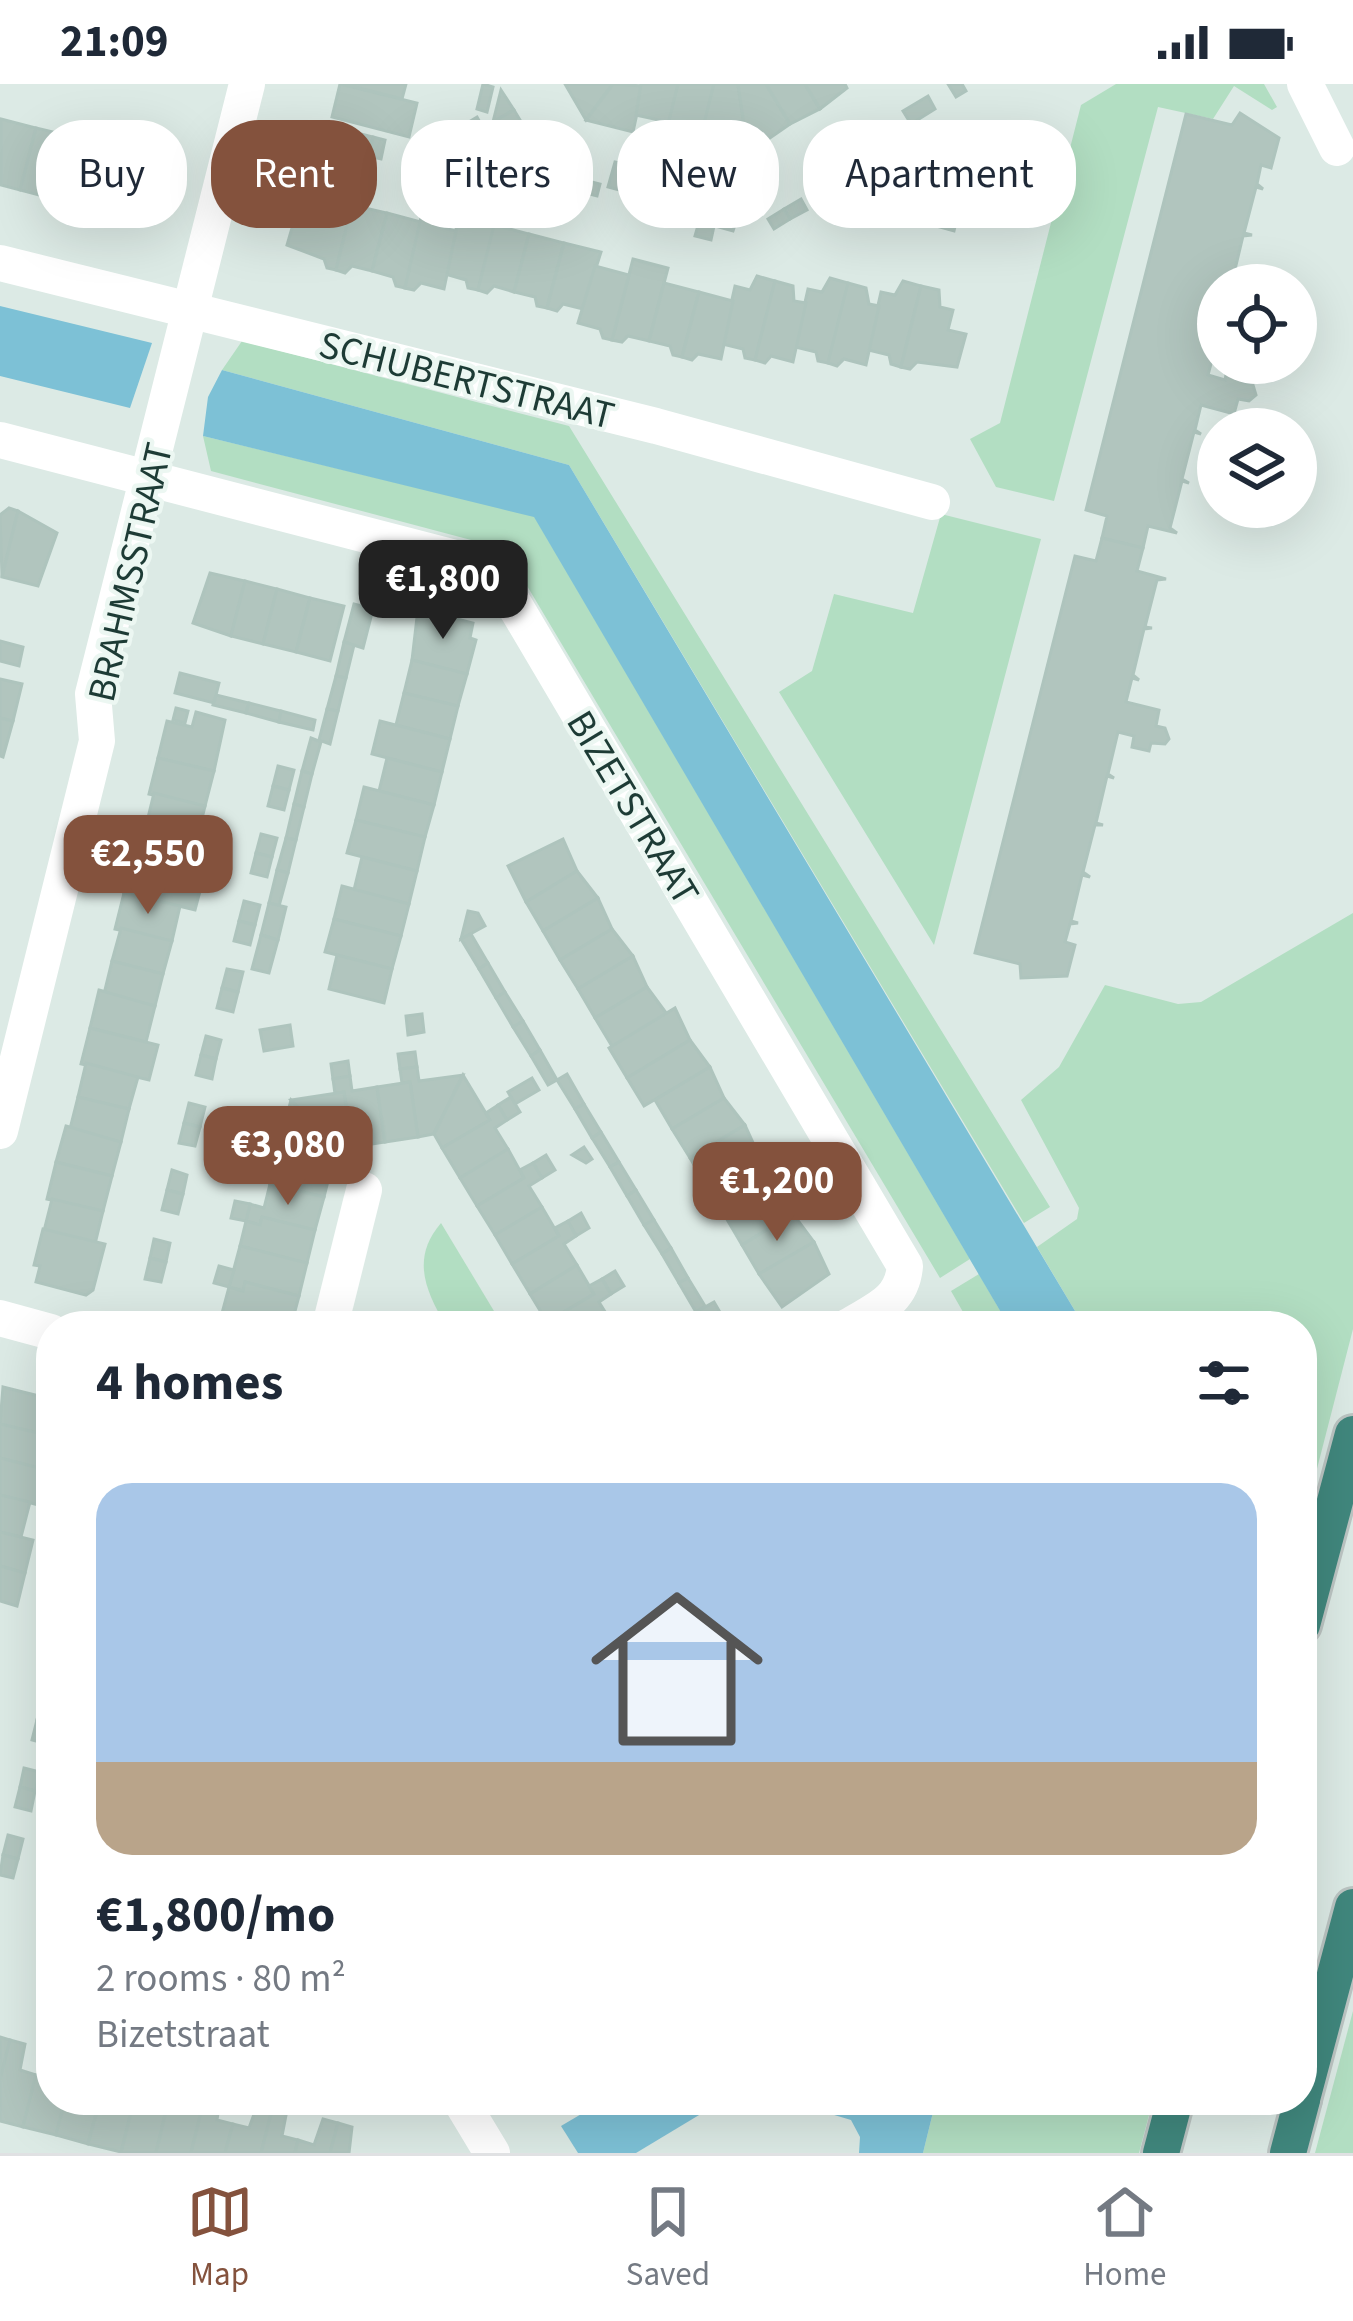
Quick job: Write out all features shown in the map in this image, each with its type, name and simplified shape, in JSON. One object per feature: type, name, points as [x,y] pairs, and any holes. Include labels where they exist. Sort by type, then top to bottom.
[{"type":"highway","points":[[1317,1569],[1353,1434]]},
{"type":"highway","points":[[1317,2043],[1353,1907]]},
{"type":"highway","points":[[1161,2153],[1171,2115]]},
{"type":"highway","points":[[1288,2153],[1298,2115]]},
{"type":"street","name":"BRAHMSSTRAAT","points":[[0,1131],[97,741],[93,694],[247,84]]},
{"type":"street","points":[[1305,84],[1337,148]]},
{"type":"street","name":"SCHUBERTSTRAAT","points":[[0,263],[656,426],[932,502]]},
{"type":"street","name":"BIZETSTRAAT","points":[[0,440],[486,566],[498,577],[905,1266],[902,1311]]},
{"type":"street","points":[[334,1311],[364,1190]]},
{"type":"street","points":[[0,1318],[36,1328]]},
{"type":"street","points":[[469,2115],[492,2153]]},
{"type":"green space","points":[[1116,84],[1264,84],[1277,107],[1272,110],[1234,86],[1213,119],[1158,107],[1054,501],[996,487],[970,439],[1000,423],[1050,228],[1076,228],[1076,125],[1081,105]]},
{"type":"green space","points":[[242,341],[569,426],[1050,1207],[1024,1223],[569,465],[222,370]]},
{"type":"green space","points":[[203,436],[534,516],[970,1259],[940,1278],[505,549],[211,471]]},
{"type":"green space","points":[[941,514],[1041,539],[934,945],[779,692],[812,671],[834,594],[913,613]]},
{"type":"green space","points":[[1353,913],[1353,1329],[1317,1469],[1317,1311],[1075,1311],[1037,1247],[1077,1219],[1079,1208],[1021,1100],[1059,1067],[1105,985],[1178,1004],[1201,1002]]},
{"type":"green space","points":[[441,1223],[494,1311],[438,1311],[424,1274],[432,1236]]},
{"type":"green space","points":[[979,1274],[1000,1311],[962,1311],[951,1291]]},
{"type":"green space","points":[[1353,2011],[1353,2153],[1315,2153]]},
{"type":"green space","points":[[932,2115],[1149,2115],[1139,2153],[923,2153]]},
{"type":"water","points":[[0,306],[152,343],[130,408],[0,376]]},
{"type":"water","points":[[222,370],[569,465],[1075,1311],[1000,1311],[534,517],[203,436],[208,397]]},
{"type":"water","points":[[580,2115],[699,2115],[636,2153],[578,2153],[561,2126]]},
{"type":"water","points":[[834,2115],[932,2115],[923,2153],[859,2153],[860,2137],[851,2120]]},
{"type":"building","points":[[340,84],[417,103],[413,120],[401,120],[401,135],[377,129],[377,120],[332,117]]},
{"type":"building","points":[[344,84],[406,84],[402,99]]},
{"type":"building","points":[[483,84],[493,87],[487,112],[477,109]]},
{"type":"building","points":[[565,84],[613,84],[586,120]]},
{"type":"building","points":[[613,84],[643,86],[636,120],[617,120],[617,128],[586,120]]},
{"type":"building","points":[[641,84],[678,84],[669,120],[636,115]]},
{"type":"building","points":[[678,84],[714,84],[705,120],[669,120]]},
{"type":"building","points":[[714,84],[738,84],[743,120],[705,120]]},
{"type":"building","points":[[738,84],[766,84],[790,124],[779,132],[779,120],[743,120]]},
{"type":"building","points":[[766,84],[805,84],[820,109],[790,124]]},
{"type":"building","points":[[805,84],[845,84],[847,88],[820,109]]},
{"type":"building","points":[[948,84],[962,84],[966,91],[956,97]]},
{"type":"building","points":[[501,90],[514,110],[494,120]]},
{"type":"building","points":[[928,96],[935,109],[917,120],[909,120],[903,111]]},
{"type":"building","points":[[514,110],[520,120],[496,120]]},
{"type":"building","points":[[1240,113],[1279,138],[1271,168],[1261,165],[1257,184],[1263,189],[1256,187],[1244,233],[1252,235],[1243,236],[1236,264],[1197,264],[1197,384],[1249,384],[1256,395],[1249,401],[1238,399],[1236,408],[1197,408],[1197,433],[1182,479],[1189,483],[1182,481],[1170,528],[1177,533],[1148,526],[1143,548],[1102,538],[1107,516],[1086,510],[1186,114],[1232,125]]},
{"type":"building","points":[[1,119],[36,128],[20,190],[1,185]]},
{"type":"building","points":[[36,128],[36,194],[20,190]]},
{"type":"building","points":[[377,138],[385,140],[381,159],[377,158]]},
{"type":"building","points":[[615,162],[617,162],[617,189],[608,187]]},
{"type":"building","points":[[801,199],[803,203],[803,212],[790,219],[784,209]]},
{"type":"building","points":[[784,209],[790,219],[779,226],[779,212]]},
{"type":"building","points":[[377,211],[387,213],[372,271],[352,266],[345,273],[336,270],[346,228],[377,228]]},
{"type":"building","points":[[387,213],[401,217],[401,228],[420,228],[405,288],[396,286],[393,277],[372,271]]},
{"type":"building","points":[[292,228],[346,228],[336,270],[327,268],[324,259],[287,245]]},
{"type":"building","points":[[419,228],[456,231],[444,289],[421,283],[414,290],[405,288]]},
{"type":"building","points":[[456,228],[494,228],[478,290],[468,288],[466,280],[445,274]]},
{"type":"building","points":[[493,228],[529,234],[514,292],[494,286],[487,293],[478,290]]},
{"type":"building","points":[[697,228],[714,228],[711,240],[695,236]]},
{"type":"building","points":[[529,234],[564,243],[547,308],[537,306],[535,297],[514,292]]},
{"type":"building","points":[[564,243],[601,252],[583,309],[563,304],[557,311],[547,308]]},
{"type":"building","points":[[633,259],[668,268],[649,341],[628,336],[622,342],[612,340]]},
{"type":"building","points":[[595,266],[629,275],[612,340],[603,338],[600,329],[578,323]]},
{"type":"building","points":[[757,276],[775,281],[755,360],[745,358],[743,349],[722,344],[735,286],[750,290]]},
{"type":"building","points":[[830,278],[848,283],[828,363],[818,361],[816,352],[795,347],[808,289],[822,292]]},
{"type":"building","points":[[775,281],[793,286],[794,301],[806,303],[793,362],[771,356],[765,363],[755,360]]},
{"type":"building","points":[[903,281],[921,286],[901,367],[891,364],[889,355],[868,350],[881,292],[895,295]]},
{"type":"building","points":[[664,283],[699,292],[682,357],[673,355],[670,346],[649,341]]},
{"type":"building","points":[[848,283],[866,288],[869,304],[879,306],[866,365],[844,359],[837,366],[828,363]]},
{"type":"building","points":[[921,286],[939,290],[940,307],[953,310],[948,330],[966,334],[957,367],[917,362],[910,369],[901,367]]},
{"type":"building","points":[[699,292],[733,301],[721,359],[698,354],[692,360],[682,357]]},
{"type":"building","points":[[9,508],[18,511],[2,577],[0,515]]},
{"type":"building","points":[[18,511],[57,533],[38,586],[2,577]]},
{"type":"building","points":[[1102,538],[1143,548],[1137,571],[1166,579],[1157,580],[1145,627],[1152,628],[1144,629],[1133,675],[1139,680],[1132,678],[1126,702],[1159,710],[1156,726],[1165,728],[1169,739],[1165,744],[1151,743],[1149,751],[1132,747],[1134,736],[1118,732],[1108,774],[1114,778],[1107,776],[1096,823],[1103,825],[1095,825],[1083,872],[1090,877],[1082,875],[1071,921],[1078,923],[1070,924],[1065,942],[1075,945],[1067,976],[1021,978],[1020,964],[975,953],[1075,556],[1096,561]]},
{"type":"building","points":[[210,573],[245,581],[231,636],[193,623]]},
{"type":"building","points":[[245,581],[277,589],[263,644],[231,636]]},
{"type":"building","points":[[277,589],[310,598],[296,652],[263,644]]},
{"type":"building","points":[[310,598],[344,606],[330,661],[296,652]]},
{"type":"building","points":[[354,604],[373,609],[363,648],[344,642]]},
{"type":"building","points":[[418,609],[473,623],[470,638],[476,640],[467,674],[412,660]]},
{"type":"building","points":[[0,641],[23,647],[19,666],[0,661]]},
{"type":"building","points":[[344,642],[354,645],[346,678],[336,676]]},
{"type":"building","points":[[412,660],[467,674],[458,706],[404,693]]},
{"type":"building","points":[[180,673],[219,683],[214,703],[175,693]]},
{"type":"building","points":[[336,676],[346,678],[338,711],[327,709]]},
{"type":"building","points":[[0,679],[22,684],[13,721],[0,718]]},
{"type":"building","points":[[404,693],[458,706],[450,739],[396,725]]},
{"type":"building","points":[[216,695],[249,703],[246,713],[213,705]]},
{"type":"building","points":[[249,703],[281,711],[279,722],[246,713]]},
{"type":"building","points":[[176,708],[188,711],[185,723],[173,720]]},
{"type":"building","points":[[327,709],[338,711],[330,744],[319,740]]},
{"type":"building","points":[[281,711],[315,720],[313,730],[279,722]]},
{"type":"building","points":[[196,712],[225,720],[214,771],[158,758],[167,721],[192,727]]},
{"type":"building","points":[[0,718],[13,721],[3,757],[0,756]]},
{"type":"building","points":[[380,721],[450,739],[442,772],[372,754]]},
{"type":"building","points":[[311,738],[321,742],[312,774],[302,771]]},
{"type":"building","points":[[158,758],[214,771],[205,806],[149,794]]},
{"type":"building","points":[[387,758],[442,772],[434,805],[379,791]]},
{"type":"building","points":[[278,766],[294,770],[289,790],[273,786]]},
{"type":"building","points":[[302,771],[312,774],[304,807],[294,804]]},
{"type":"building","points":[[273,786],[289,790],[284,810],[268,806]]},
{"type":"building","points":[[364,787],[434,805],[425,837],[356,820]]},
{"type":"building","points":[[154,793],[205,806],[197,839],[146,826]]},
{"type":"building","points":[[294,804],[304,807],[296,840],[286,838]]},
{"type":"building","points":[[356,820],[425,837],[417,871],[347,853]]},
{"type":"building","points":[[146,826],[197,839],[189,871],[138,859]]},
{"type":"building","points":[[261,834],[277,838],[272,857],[256,853]]},
{"type":"building","points":[[286,838],[296,840],[288,873],[277,870]]},
{"type":"building","points":[[563,839],[577,871],[526,902],[508,866]]},
{"type":"building","points":[[256,853],[272,857],[267,877],[251,873]]},
{"type":"building","points":[[133,856],[204,876],[195,910],[124,893]]},
{"type":"building","points":[[362,857],[417,871],[409,904],[354,890]]},
{"type":"building","points":[[277,870],[288,873],[279,906],[269,903]]},
{"type":"building","points":[[577,871],[598,898],[543,931],[526,902]]},
{"type":"building","points":[[342,886],[409,904],[401,936],[334,919]]},
{"type":"building","points":[[124,893],[180,906],[172,941],[115,929]]},
{"type":"building","points":[[598,898],[612,929],[560,960],[543,931]]},
{"type":"building","points":[[244,901],[260,905],[255,925],[239,921]]},
{"type":"building","points":[[269,903],[286,907],[278,940],[261,935]]},
{"type":"building","points":[[468,911],[478,913],[485,926],[461,939]]},
{"type":"building","points":[[334,919],[401,936],[392,969],[325,952]]},
{"type":"building","points":[[239,921],[255,925],[250,945],[234,941]]},
{"type":"building","points":[[121,928],[172,941],[163,974],[112,961]]},
{"type":"building","points":[[612,929],[633,956],[578,989],[560,960]]},
{"type":"building","points":[[471,934],[488,963],[479,969],[461,939]]},
{"type":"building","points":[[261,935],[278,940],[269,973],[252,969]]},
{"type":"building","points":[[337,955],[392,969],[384,1003],[329,989]]},
{"type":"building","points":[[633,956],[647,987],[595,1018],[578,989]]},
{"type":"building","points":[[112,961],[163,974],[155,1006],[104,994]]},
{"type":"building","points":[[488,963],[505,992],[496,998],[479,969]]},
{"type":"building","points":[[227,969],[243,972],[238,992],[222,988]]},
{"type":"building","points":[[647,987],[667,1014],[613,1048],[595,1018]]},
{"type":"building","points":[[222,988],[238,992],[233,1012],[217,1008]]},
{"type":"building","points":[[99,990],[155,1006],[146,1042],[90,1028]]},
{"type":"building","points":[[505,992],[523,1021],[513,1027],[496,998]]},
{"type":"building","points":[[675,1008],[690,1040],[627,1078],[609,1048]]},
{"type":"building","points":[[422,1014],[424,1032],[408,1035],[406,1016]]},
{"type":"building","points":[[523,1021],[540,1050],[531,1056],[513,1027]]},
{"type":"building","points":[[290,1025],[293,1046],[264,1051],[260,1030]]},
{"type":"building","points":[[90,1028],[158,1045],[149,1080],[81,1064]]},
{"type":"building","points":[[206,1036],[221,1040],[216,1059],[201,1055]]},
{"type":"building","points":[[690,1040],[710,1067],[644,1106],[627,1078]]},
{"type":"building","points":[[540,1050],[557,1080],[548,1085],[531,1056]]},
{"type":"building","points":[[415,1052],[417,1067],[400,1069],[398,1054]]},
{"type":"building","points":[[201,1055],[216,1059],[212,1079],[196,1075]]},
{"type":"building","points":[[348,1061],[350,1076],[333,1079],[331,1064]]},
{"type":"building","points":[[86,1063],[138,1077],[129,1109],[78,1097]]},
{"type":"building","points":[[417,1067],[419,1081],[463,1075],[434,1134],[418,1137],[410,1082],[402,1083],[400,1069]]},
{"type":"building","points":[[710,1067],[724,1098],[672,1129],[655,1100]]},
{"type":"building","points":[[567,1074],[584,1104],[575,1109],[557,1080]]},
{"type":"building","points":[[463,1075],[490,1120],[442,1148],[434,1134]]},
{"type":"building","points":[[350,1076],[352,1091],[377,1087],[385,1142],[352,1147],[344,1092],[335,1094],[333,1079]]},
{"type":"building","points":[[532,1078],[539,1090],[515,1104],[508,1092]]},
{"type":"building","points":[[410,1082],[418,1137],[385,1142],[377,1087]]},
{"type":"building","points":[[344,1092],[352,1147],[336,1149],[291,1100]]},
{"type":"building","points":[[78,1097],[129,1109],[121,1142],[70,1129]]},
{"type":"building","points":[[511,1097],[520,1112],[507,1120],[498,1105]]},
{"type":"building","points":[[724,1098],[745,1125],[690,1158],[672,1129]]},
{"type":"building","points":[[291,1100],[336,1149],[332,1165],[278,1151],[276,1159],[262,1156],[266,1139],[280,1142]]},
{"type":"building","points":[[189,1103],[205,1107],[200,1127],[184,1123]]},
{"type":"building","points":[[584,1104],[601,1132],[592,1138],[575,1109]]},
{"type":"building","points":[[498,1105],[507,1120],[495,1128],[508,1149],[460,1178],[442,1148],[490,1120],[486,1113]]},
{"type":"building","points":[[184,1123],[200,1127],[195,1146],[179,1143]]},
{"type":"building","points":[[745,1125],[759,1156],[707,1187],[690,1158]]},
{"type":"building","points":[[66,1126],[121,1142],[112,1176],[56,1162]]},
{"type":"building","points":[[601,1132],[619,1162],[610,1167],[592,1138]]},
{"type":"building","points":[[252,1135],[266,1139],[262,1156],[247,1152]]},
{"type":"building","points":[[584,1147],[592,1159],[586,1163],[572,1155]]},
{"type":"building","points":[[508,1149],[524,1178],[477,1206],[460,1178]]},
{"type":"building","points":[[278,1151],[332,1165],[324,1197],[270,1184]]},
{"type":"building","points":[[546,1155],[555,1170],[542,1178],[533,1163]]},
{"type":"building","points":[[759,1156],[779,1184],[725,1216],[707,1187]]},
{"type":"building","points":[[56,1162],[112,1176],[103,1211],[47,1199]]},
{"type":"building","points":[[619,1162],[636,1190],[627,1196],[610,1167]]},
{"type":"building","points":[[533,1163],[542,1178],[529,1186],[542,1207],[495,1235],[477,1206],[524,1178],[520,1170]]},
{"type":"building","points":[[172,1170],[187,1175],[183,1194],[167,1190]]},
{"type":"building","points":[[270,1184],[324,1197],[315,1230],[262,1217],[260,1225],[246,1221],[250,1204],[264,1208]]},
{"type":"building","points":[[779,1184],[793,1214],[742,1245],[725,1216]]},
{"type":"building","points":[[167,1190],[183,1194],[178,1214],[162,1210]]},
{"type":"building","points":[[636,1190],[654,1220],[644,1225],[627,1196]]},
{"type":"building","points":[[52,1199],[103,1211],[95,1244],[44,1231]]},
{"type":"building","points":[[235,1201],[250,1204],[246,1221],[231,1218]]},
{"type":"building","points":[[542,1207],[559,1236],[512,1264],[495,1235]]},
{"type":"building","points":[[581,1213],[589,1228],[576,1236],[568,1221]]},
{"type":"building","points":[[793,1214],[814,1242],[759,1274],[742,1245]]},
{"type":"building","points":[[262,1217],[315,1230],[307,1263],[240,1246],[246,1221],[260,1225]]},
{"type":"building","points":[[654,1220],[671,1248],[662,1254],[644,1225]]},
{"type":"building","points":[[568,1221],[576,1236],[564,1244],[577,1265],[530,1294],[512,1264],[559,1236],[555,1228]]},
{"type":"building","points":[[43,1229],[105,1244],[93,1290],[86,1295],[36,1282],[40,1266],[34,1265]]},
{"type":"building","points":[[154,1239],[170,1243],[166,1262],[150,1258]]},
{"type":"building","points":[[814,1242],[829,1274],[782,1307],[759,1274]]},
{"type":"building","points":[[240,1246],[307,1263],[299,1296],[245,1282],[243,1291],[229,1287]]},
{"type":"building","points":[[671,1248],[688,1278],[679,1283],[662,1254]]},
{"type":"building","points":[[150,1258],[166,1262],[161,1282],[145,1279]]},
{"type":"building","points":[[577,1265],[594,1294],[565,1311],[540,1311],[530,1294]]},
{"type":"building","points":[[219,1266],[234,1270],[229,1287],[214,1283]]},
{"type":"building","points":[[615,1271],[624,1286],[611,1294],[602,1279]]},
{"type":"building","points":[[688,1278],[705,1306],[695,1311],[679,1283]]},
{"type":"building","points":[[602,1279],[611,1294],[599,1302],[605,1311],[565,1311],[594,1294],[589,1286]]},
{"type":"building","points":[[245,1282],[299,1296],[295,1311],[223,1311],[229,1287],[243,1291]]},
{"type":"building","points":[[714,1302],[719,1311],[698,1311]]},
{"type":"building","points":[[3,1387],[36,1395],[36,1432],[0,1424]]},
{"type":"building","points":[[0,1424],[36,1432],[36,1467],[0,1458]]},
{"type":"building","points":[[0,1458],[36,1467],[36,1504],[0,1495]]},
{"type":"building","points":[[0,1495],[30,1502],[21,1537],[0,1532]]},
{"type":"building","points":[[0,1532],[33,1540],[25,1573],[0,1566]]},
{"type":"building","points":[[0,1566],[25,1573],[17,1606],[0,1601]]},
{"type":"building","points":[[24,1768],[36,1771],[35,1791],[20,1787]]},
{"type":"building","points":[[20,1787],[35,1791],[31,1811],[15,1807]]},
{"type":"building","points":[[8,1835],[23,1839],[18,1859],[3,1855]]},
{"type":"building","points":[[3,1855],[18,1859],[13,1878],[0,1875]]},
{"type":"building","points":[[0,2037],[10,2040],[0,2080]]},
{"type":"building","points":[[10,2040],[25,2044],[20,2070],[36,2075],[23,2127],[0,2121],[0,2080]]},
{"type":"building","points":[[36,2075],[36,2115],[61,2115],[56,2135],[23,2127]]},
{"type":"building","points":[[61,2115],[96,2115],[88,2144],[56,2135]]},
{"type":"building","points":[[96,2115],[130,2115],[121,2152],[88,2144]]},
{"type":"building","points":[[130,2115],[165,2115],[156,2153],[121,2153]]},
{"type":"building","points":[[165,2115],[200,2115],[191,2153],[156,2153]]},
{"type":"building","points":[[200,2115],[218,2115],[217,2120],[233,2124],[225,2153],[191,2153]]},
{"type":"building","points":[[254,2115],[271,2115],[261,2153],[225,2153],[233,2124],[249,2128]]},
{"type":"building","points":[[271,2115],[286,2115],[282,2136],[298,2140],[295,2153],[261,2153]]},
{"type":"building","points":[[323,2119],[338,2123],[330,2153],[295,2153],[298,2140],[314,2145]]},
{"type":"building","points":[[338,2123],[352,2127],[349,2153],[330,2153]]}]
